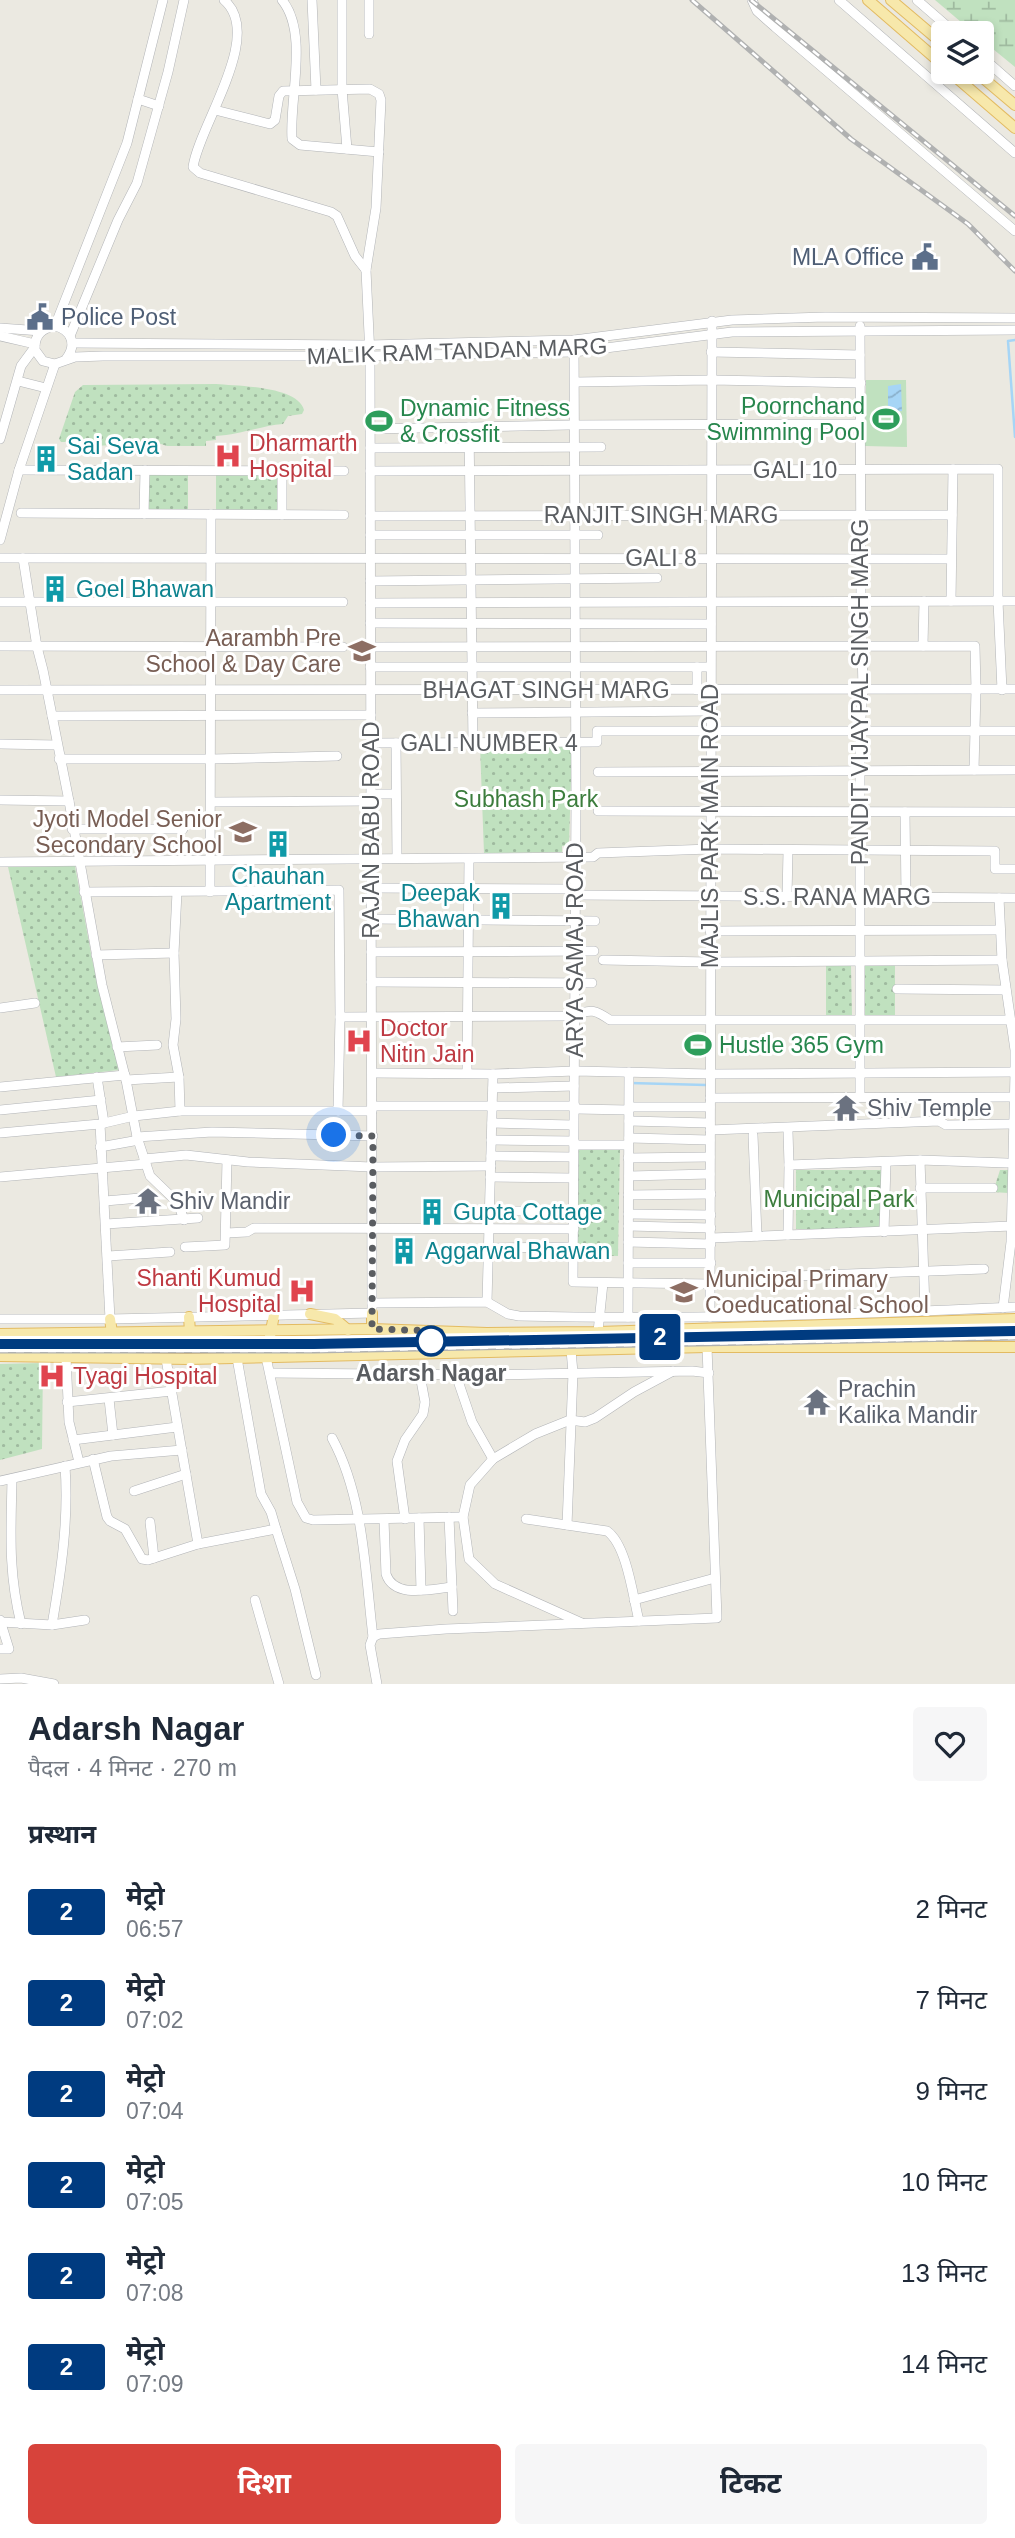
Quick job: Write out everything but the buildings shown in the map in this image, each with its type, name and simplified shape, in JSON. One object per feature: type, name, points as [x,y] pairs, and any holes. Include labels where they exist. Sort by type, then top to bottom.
[{"type":"main road","points":[[868,0],[931,55]]},
{"type":"main road","points":[[891,0],[931,34]]},
{"type":"main road","points":[[964,84],[1015,128]]},
{"type":"main road","points":[[990,84],[1015,105]]},
{"type":"main road","points":[[372,1308],[372,1329]]},
{"type":"main road","points":[[925,1310],[926,1324]]},
{"type":"main road","points":[[310,1314],[335,1319],[348,1330]]},
{"type":"main road","points":[[266,1357],[274,1315]]},
{"type":"main road","points":[[189,1317],[190,1332]]},
{"type":"main road","points":[[110,1319],[112,1333]]},
{"type":"main road","points":[[0,1334],[372,1329],[487,1333],[598,1332],[926,1324],[1015,1319]]},
{"type":"main road","points":[[70,1357],[74,1334]]},
{"type":"main road","points":[[0,1356],[166,1359],[707,1347],[1015,1347]]},
{"type":"street","points":[[55,326],[127,143],[163,0]]},
{"type":"street","points":[[0,336],[35,345],[43,361],[55,364],[70,354],[71,339],[118,220],[137,183],[159,106],[184,0]]},
{"type":"street","points":[[224,0],[236,13],[238,26],[229,73],[193,163],[195,170],[331,212],[337,216],[355,256],[366,270]]},
{"type":"street","points":[[282,0],[289,9],[293,25],[295,51],[292,135],[295,143],[379,152]]},
{"type":"street","points":[[312,0],[316,90]]},
{"type":"street","points":[[342,0],[342,89],[347,149]]},
{"type":"street","points":[[369,0],[369,34]]},
{"type":"street","points":[[752,0],[757,11],[775,27],[1015,231]]},
{"type":"street","points":[[839,0],[1015,153]]},
{"type":"street","points":[[917,0],[941,21]]},
{"type":"street","points":[[994,68],[1015,86]]},
{"type":"street","points":[[215,110],[270,124],[275,120],[280,93],[342,89]]},
{"type":"street","name":"RAJAN BABU ROAD","points":[[342,89],[370,89],[379,94],[381,100],[376,208],[366,270],[370,356],[372,1308]]},
{"type":"street","points":[[138,99],[159,106]]},
{"type":"street","name":"MALIK RAM TANDAN MARG","points":[[71,339],[369,345],[574,340],[712,321],[860,317],[1015,318]]},
{"type":"street","name":"PANDIT VIJAYPAL SINGH MARG","points":[[860,317],[863,646],[859,811],[860,1096]]},
{"type":"street","points":[[756,320],[756,331]]},
{"type":"street","name":"MAJLIS PARK MAIN ROAD","points":[[710,1317],[712,321]]},
{"type":"street","points":[[0,328],[41,331],[55,326],[66,331],[71,339]]},
{"type":"street","name":"MALIK RAM TANDAN MARG","points":[[66,359],[103,356],[370,356],[574,352],[711,334],[756,331],[1015,330]]},
{"type":"street","points":[[0,439],[24,361],[41,331]]},
{"type":"street","name":"ARYA SAMAJ ROAD","points":[[574,340],[576,1108],[573,1125],[573,1282],[711,1281],[984,1269]]},
{"type":"street","points":[[711,352],[860,355]]},
{"type":"street","points":[[0,540],[19,470],[55,364]]},
{"type":"street","points":[[575,382],[711,380],[861,383]]},
{"type":"street","points":[[18,381],[46,387]]},
{"type":"street","points":[[370,429],[861,424]]},
{"type":"street","points":[[469,427],[473,743]]},
{"type":"street","points":[[370,448],[601,447]]},
{"type":"street","points":[[951,601],[953,469]]},
{"type":"street","name":"GALI 10","points":[[370,471],[998,469],[998,601],[1002,690]]},
{"type":"street","points":[[19,470],[344,471]]},
{"type":"street","points":[[144,514],[145,470]]},
{"type":"street","points":[[282,471],[282,515]]},
{"type":"street","points":[[20,513],[344,515]]},
{"type":"street","points":[[210,892],[211,514]]},
{"type":"street","name":"RANJIT SINGH MARG","points":[[370,516],[952,515]]},
{"type":"street","points":[[370,535],[598,536]]},
{"type":"street","name":"GALI 8","points":[[0,558],[951,559]]},
{"type":"street","points":[[23,558],[37,647],[69,802],[96,955],[138,1139],[150,1176],[178,1203],[184,1220]]},
{"type":"street","points":[[370,581],[657,578]]},
{"type":"street","points":[[923,646],[924,601]]},
{"type":"street","points":[[370,603],[1015,601]]},
{"type":"street","points":[[0,602],[343,602]]},
{"type":"street","points":[[370,623],[710,624]]},
{"type":"street","points":[[0,646],[343,647]]},
{"type":"street","points":[[370,647],[975,646],[974,771]]},
{"type":"street","points":[[370,667],[710,667]]},
{"type":"street","points":[[697,667],[697,690]]},
{"type":"street","name":"BHAGAT SINGH MARG","points":[[0,690],[1015,689]]},
{"type":"street","points":[[472,713],[710,711]]},
{"type":"street","points":[[52,716],[370,715]]},
{"type":"street","name":"GALI NUMBER 4","points":[[371,743],[597,743],[597,731],[1015,731]]},
{"type":"street","points":[[396,743],[397,858]]},
{"type":"street","points":[[0,744],[57,745]]},
{"type":"street","points":[[60,759],[337,756]]},
{"type":"street","points":[[598,772],[1015,770]]},
{"type":"street","points":[[211,802],[371,798],[393,794]]},
{"type":"street","points":[[0,800],[69,802]]},
{"type":"street","points":[[598,811],[710,809],[1015,812]]},
{"type":"street","points":[[905,812],[906,897]]},
{"type":"street","points":[[72,829],[183,829]]},
{"type":"street","points":[[0,862],[469,859],[593,856],[598,853],[710,849],[995,852],[995,869],[1015,869]]},
{"type":"street","points":[[787,897],[788,851]]},
{"type":"street","points":[[467,1073],[470,982],[469,859]]},
{"type":"street","name":"S.S. RANA MARG","points":[[371,888],[468,888],[710,896],[1015,898]]},
{"type":"street","points":[[84,892],[339,890],[338,1111]]},
{"type":"street","points":[[177,892],[174,953],[176,1019],[173,1045],[180,1077],[180,1111]]},
{"type":"street","points":[[999,898],[1002,960],[1015,1072],[1013,1241],[1003,1308]]},
{"type":"street","points":[[371,919],[595,921]]},
{"type":"street","points":[[710,931],[1000,930]]},
{"type":"street","points":[[371,952],[594,951]]},
{"type":"street","points":[[96,955],[174,953]]},
{"type":"street","points":[[603,960],[1002,960]]},
{"type":"street","points":[[371,982],[592,983]]},
{"type":"street","points":[[897,989],[1006,990]]},
{"type":"street","points":[[0,1008],[35,1003]]},
{"type":"street","points":[[340,1017],[575,1015],[582,1011],[597,1011],[610,1020],[1009,1020]]},
{"type":"street","points":[[117,1046],[158,1045]]},
{"type":"street","points":[[372,1073],[493,1074],[575,1070],[710,1074],[1015,1072]]},
{"type":"street","points":[[628,1317],[629,1072]]},
{"type":"street","points":[[487,1302],[493,1074]]},
{"type":"street","points":[[0,1087],[97,1077],[180,1077]]},
{"type":"street","points":[[97,1077],[101,1100],[100,1147],[110,1319]]},
{"type":"street","points":[[493,1088],[574,1086]]},
{"type":"street","points":[[0,1133],[102,1123],[180,1111],[338,1111],[492,1105],[629,1109],[710,1102],[860,1096],[1015,1097]]},
{"type":"street","points":[[0,1110],[101,1100]]},
{"type":"street","points":[[629,1121],[710,1131]]},
{"type":"street","points":[[491,1140],[574,1143],[629,1141],[710,1131],[939,1121],[946,1125],[1014,1124]]},
{"type":"street","points":[[492,1123],[573,1125]]},
{"type":"street","points":[[788,1131],[788,1235]]},
{"type":"street","points":[[100,1147],[138,1139],[212,1132],[373,1136]]},
{"type":"street","points":[[753,1135],[757,1236]]},
{"type":"street","points":[[0,1177],[101,1168],[186,1155],[248,1162],[372,1167],[573,1157]]},
{"type":"street","points":[[628,1157],[710,1157]]},
{"type":"street","points":[[185,1247],[225,1245],[227,1160]]},
{"type":"street","points":[[789,1165],[920,1160],[1007,1163]]},
{"type":"street","points":[[920,1160],[925,1310]]},
{"type":"street","points":[[884,1232],[886,1163]]},
{"type":"street","points":[[629,1175],[710,1174]]},
{"type":"street","points":[[490,1177],[573,1178]]},
{"type":"street","points":[[920,1188],[993,1188]]},
{"type":"street","points":[[628,1195],[710,1194]]},
{"type":"street","points":[[105,1201],[140,1198]]},
{"type":"street","points":[[489,1211],[573,1211]]},
{"type":"street","points":[[628,1214],[711,1215]]},
{"type":"street","points":[[106,1224],[198,1218]]},
{"type":"street","points":[[628,1226],[711,1228]]},
{"type":"street","points":[[628,1242],[711,1241],[757,1236],[1012,1226]]},
{"type":"street","points":[[226,1233],[247,1232],[254,1228],[574,1229]]},
{"type":"street","points":[[488,1248],[573,1247]]},
{"type":"street","points":[[108,1256],[170,1252]]},
{"type":"street","points":[[628,1263],[711,1263]]},
{"type":"street","points":[[598,1332],[603,1283]]},
{"type":"street","points":[[0,1319],[310,1314],[487,1302],[508,1314],[519,1316],[598,1318],[1015,1307]]},
{"type":"street","points":[[925,1347],[926,1324]]},
{"type":"street","points":[[373,1637],[380,1634],[446,1629],[717,1618],[707,1347]]},
{"type":"street","points":[[567,1525],[573,1373],[571,1350]]},
{"type":"street","points":[[70,1357],[68,1402],[79,1462]]},
{"type":"street","points":[[266,1357],[300,1511],[306,1518],[359,1521],[463,1517]]},
{"type":"street","points":[[237,1358],[261,1494],[271,1512],[295,1588],[316,1675]]},
{"type":"street","points":[[166,1359],[198,1544]]},
{"type":"street","points":[[584,1623],[495,1584],[469,1559],[463,1517],[470,1485],[492,1459],[549,1427],[570,1420],[584,1422],[596,1418],[634,1392],[673,1371]]},
{"type":"street","points":[[270,1373],[709,1373]]},
{"type":"street","points":[[405,1519],[397,1461],[405,1440],[423,1414],[425,1402],[420,1375]]},
{"type":"street","points":[[456,1375],[472,1422],[492,1459]]},
{"type":"street","points":[[68,1402],[172,1391]]},
{"type":"street","points":[[109,1399],[113,1435]]},
{"type":"street","points":[[73,1440],[177,1427]]},
{"type":"street","points":[[332,1438],[347,1470],[359,1521],[373,1637],[370,1644],[377,1684]]},
{"type":"street","points":[[0,1481],[93,1459],[149,1451],[182,1450]]},
{"type":"street","points":[[93,1459],[107,1517],[125,1529],[142,1559],[154,1558],[198,1544],[276,1529]]},
{"type":"street","points":[[51,1625],[65,1528],[65,1466]]},
{"type":"street","points":[[134,1491],[186,1474]]},
{"type":"street","points":[[12,1479],[9,1544],[14,1596],[21,1624]]},
{"type":"street","points":[[449,1517],[453,1611]]},
{"type":"street","points":[[419,1518],[421,1590]]},
{"type":"street","points":[[526,1519],[607,1531],[615,1536],[639,1621]]},
{"type":"street","points":[[384,1520],[386,1574],[389,1582],[396,1588],[421,1590],[452,1587]]},
{"type":"street","points":[[150,1522],[154,1558]]},
{"type":"street","points":[[634,1600],[715,1578]]},
{"type":"street","points":[[256,1600],[279,1684]]},
{"type":"street","points":[[0,1649],[9,1649],[1,1621],[51,1625],[85,1619]]},
{"type":"street","points":[[0,1679],[21,1678],[54,1684]]},
{"type":"green space","points":[[935,0],[1015,0],[1015,67],[994,50],[994,21],[960,21]]},
{"type":"green space","name":"Poornchand Swimming Pool","points":[[866,380],[906,380],[907,447],[865,446]]},
{"type":"green space","points":[[216,384],[279,392],[291,396],[304,410],[302,414],[288,416],[283,424],[216,436],[216,440],[206,441],[206,446],[167,446],[158,443],[71,447],[70,442],[61,442],[59,439],[75,392],[83,385]]},
{"type":"green space","points":[[216,473],[279,474],[278,511],[216,511]]},
{"type":"green space","points":[[147,474],[188,474],[188,511],[147,511]]},
{"type":"green space","name":"Subhash Park","points":[[480,746],[572,746],[569,846],[562,846],[562,852],[484,853]]},
{"type":"green space","points":[[75,866],[92,959],[119,1070],[56,1077],[8,867]]},
{"type":"green space","points":[[895,965],[895,1016],[865,1016],[865,966]]},
{"type":"green space","points":[[826,966],[851,966],[852,1016],[826,1016]]},
{"type":"green space","points":[[578,1147],[620,1147],[618,1256],[576,1255]]},
{"type":"green space","name":"Municipal Park","points":[[796,1170],[881,1170],[881,1229],[796,1229]]},
{"type":"green space","points":[[1000,1170],[1008,1170],[1008,1193],[993,1192]]},
{"type":"green space","points":[[43,1363],[42,1449],[0,1460],[0,1364]]},
{"type":"water","points":[[901,384],[902,411],[890,412],[888,386]]},
{"type":"waterway","points":[[1015,340],[1008,341],[1015,437]]},
{"type":"waterway","points":[[630,1083],[706,1085]]},
{"type":"railway","points":[[692,0],[851,139],[968,224],[1015,271]]},
{"type":"railway","points":[[751,0],[1015,216]]},
{"type":"railway","points":[[0,1351],[314,1351],[1015,1338]]},
{"type":"metro line","name":"2","points":[[0,1344],[314,1344],[1015,1331]]},
{"type":"place","name":"MLA Office","points":[[925,257]]},
{"type":"place","name":"Police Post","points":[[40,317]]},
{"type":"place","name":"Poornchand Swimming Pool","points":[[886,419]]},
{"type":"place","name":"Dynamic Fitness & Crossfit","points":[[379,421]]},
{"type":"place","name":"Dharmarth Hospital","points":[[228,456]]},
{"type":"place","name":"Sai Seva Sadan","points":[[46,459]]},
{"type":"place","name":"Goel Bhawan","points":[[55,589]]},
{"type":"place","name":"Aarambh Pre School & Day Care","points":[[362,651]]},
{"type":"place","name":"Jyoti Model Senior Secondary School","points":[[243,832]]},
{"type":"place","name":"Chauhan Apartment","points":[[278,844]]},
{"type":"place","name":"Deepak Bhawan","points":[[501,906]]},
{"type":"place","name":"Doctor Nitin Jain","points":[[359,1041]]},
{"type":"place","name":"Hustle 365 Gym","points":[[698,1045]]},
{"type":"place","name":"Shiv Temple","points":[[846,1108]]},
{"type":"place","name":"Shiv Mandir","points":[[148,1201]]},
{"type":"place","name":"Gupta Cottage","points":[[432,1212]]},
{"type":"place","name":"Aggarwal Bhawan","points":[[404,1251]]},
{"type":"place","name":"Shanti Kumud Hospital","points":[[302,1291]]},
{"type":"place","name":"Municipal Primary Coeducational School","points":[[684,1292]]},
{"type":"place","name":"Adarsh Nagar","points":[[431,1341]]},
{"type":"place","name":"Tyagi Hospital","points":[[52,1376]]},
{"type":"place","name":"Prachin Kalika Mandir","points":[[817,1402]]},
{"type":"route","points":[[334,1135],[373,1136],[372,1329],[441,1331],[431,1341]]}]
